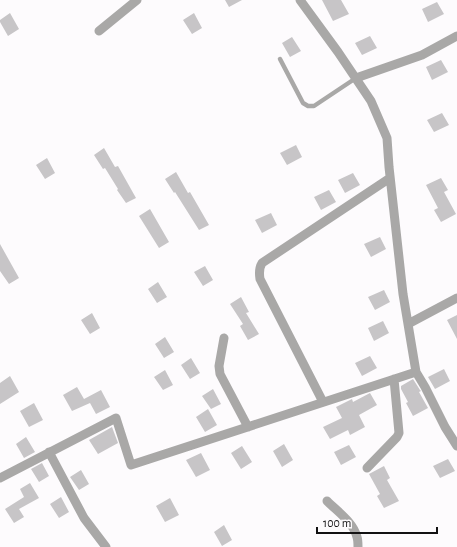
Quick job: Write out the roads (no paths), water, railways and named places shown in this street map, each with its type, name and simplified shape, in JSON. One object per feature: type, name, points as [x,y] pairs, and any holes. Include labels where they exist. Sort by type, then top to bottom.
[{"type":"street","points":[[99,31],[137,0]]},
{"type":"street","points":[[300,0],[371,101],[387,138],[402,294],[416,372],[445,427],[457,446]]},
{"type":"street","points":[[356,78],[422,55],[457,36]]},
{"type":"street","points":[[323,402],[260,279],[260,267],[262,263],[390,178]]},
{"type":"street","points":[[408,324],[457,298]]},
{"type":"street","points":[[224,338],[219,366],[220,374],[248,427]]},
{"type":"street","points":[[0,478],[116,418],[131,465],[416,372]]},
{"type":"street","points":[[367,468],[397,437],[399,433],[394,379]]},
{"type":"street","points":[[50,452],[84,518],[106,547]]},
{"type":"street","points":[[327,501],[354,530],[358,547]]},
{"type":"lane","points":[[280,59],[303,103],[308,106],[314,106],[356,78]]}]
